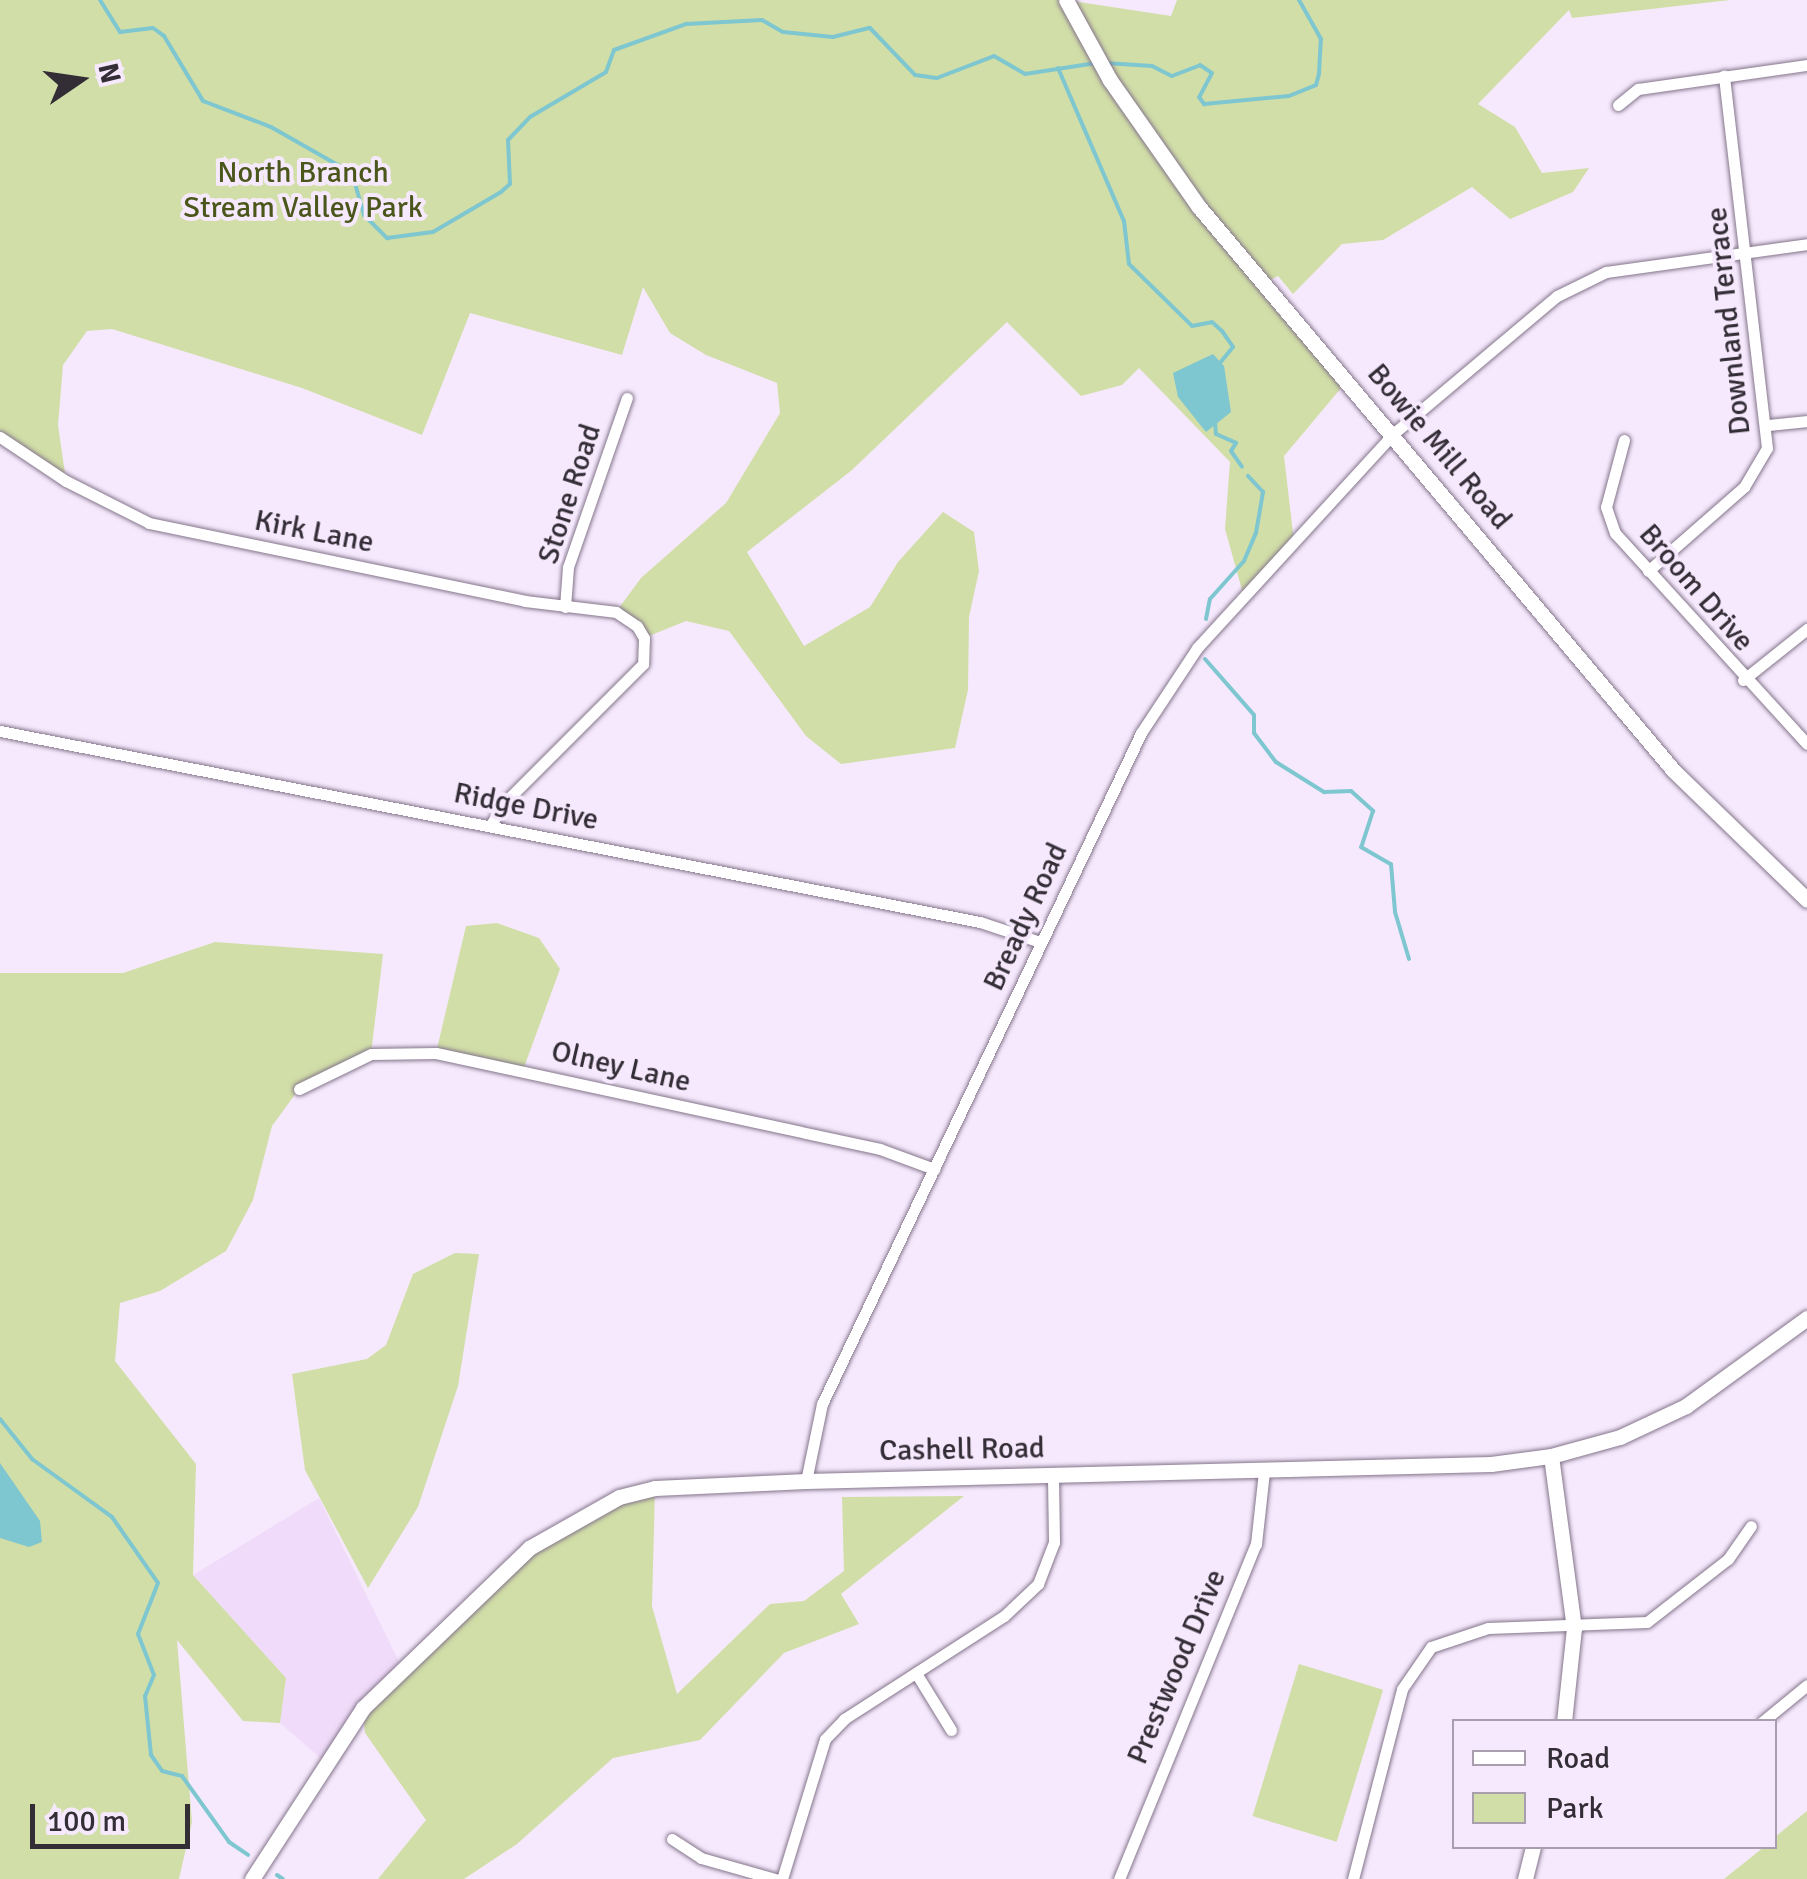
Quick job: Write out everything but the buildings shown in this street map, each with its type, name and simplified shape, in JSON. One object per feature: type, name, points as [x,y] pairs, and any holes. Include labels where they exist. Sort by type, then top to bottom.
[{"type":"street","name":"Bowie Mill Road","points":[[1066,0],[1110,80],[1199,207],[1674,771],[1807,900]]},
{"type":"street","points":[[1618,106],[1638,88],[1807,66]]},
{"type":"street","name":"Downland Terrace","points":[[1648,572],[1744,487],[1763,458],[1770,425],[1724,75]]},
{"type":"street","name":"Bready Road","points":[[806,1481],[822,1404],[1040,942],[1172,680],[1392,434],[1526,319],[1592,276],[1807,244]]},
{"type":"street","name":"Stone Road","points":[[565,607],[568,567],[628,398]]},
{"type":"street","points":[[1770,425],[1807,420]]},
{"type":"street","name":"Kirk Lane","points":[[0,437],[66,481],[150,523],[565,607],[616,612],[637,626],[643,664],[508,799],[490,826]]},
{"type":"street","name":"Broom Drive","points":[[1624,440],[1606,514],[1648,572],[1743,680],[1807,744]]},
{"type":"street","points":[[1743,680],[1807,629]]},
{"type":"street","name":"Ridge Drive","points":[[0,731],[980,922],[1040,942]]},
{"type":"street","name":"Olney Lane","points":[[299,1089],[371,1054],[436,1053],[880,1149],[934,1169]]},
{"type":"street","name":"Cashell Road","points":[[252,1879],[363,1708],[539,1540],[583,1512],[655,1488],[1490,1464],[1551,1456],[1620,1437],[1686,1406],[1807,1318]]},
{"type":"street","points":[[1551,1456],[1574,1628],[1564,1719]]},
{"type":"street","name":"Prestwood Drive","points":[[1119,1879],[1256,1544],[1264,1471]]},
{"type":"street","points":[[672,1839],[701,1858],[778,1879],[825,1739],[1004,1616],[1038,1584],[1054,1542],[1053,1476]]},
{"type":"street","points":[[1353,1879],[1402,1689],[1416,1662],[1457,1634],[1574,1628],[1654,1618],[1728,1559],[1751,1526]]},
{"type":"street","points":[[916,1673],[951,1730]]},
{"type":"street","points":[[1766,1719],[1807,1684]]},
{"type":"street","points":[[1524,1879],[1532,1849]]},
{"type":"shaded area","points":[[319,1498],[403,1670],[324,1761],[280,1723],[286,1678],[193,1575]]},
{"type":"green space","name":"North Branch Stream Valley Park","points":[[0,0],[1066,0],[1171,16],[1177,0],[1730,0],[1572,18],[1569,10],[1478,104],[1515,127],[1542,173],[1589,168],[1573,192],[1510,219],[1472,187],[1383,240],[1342,244],[1293,294],[1278,276],[1264,283],[1347,381],[1284,456],[1294,542],[1244,597],[1225,529],[1230,462],[1139,368],[1122,385],[1081,396],[1007,322],[852,470],[747,552],[804,646],[870,607],[898,562],[943,512],[974,532],[979,571],[969,617],[968,690],[955,748],[841,764],[806,736],[729,631],[686,621],[644,638],[616,612],[641,578],[726,503],[780,413],[777,383],[706,355],[670,333],[643,287],[622,355],[470,313],[422,435],[302,388],[112,329],[87,331],[63,365],[58,425],[66,481],[0,437]]},
{"type":"green space","points":[[497,923],[539,938],[560,969],[523,1070],[436,1053],[466,926]]},
{"type":"green space","points":[[215,942],[383,954],[371,1054],[299,1089],[272,1126],[253,1200],[226,1251],[160,1291],[120,1303],[115,1361],[196,1464],[193,1575],[286,1678],[280,1723],[243,1721],[177,1640],[192,1822],[179,1879],[0,1879],[0,973],[123,973]]},
{"type":"green space","points":[[455,1253],[479,1254],[458,1386],[418,1507],[368,1588],[305,1470],[292,1374],[367,1359],[386,1345],[413,1274]]},
{"type":"green space","points":[[655,1488],[652,1606],[677,1694],[770,1604],[804,1601],[844,1571],[842,1497],[964,1496],[841,1594],[859,1624],[784,1653],[700,1740],[613,1758],[517,1844],[464,1879],[378,1879],[426,1820],[365,1733],[363,1708],[559,1526]]},
{"type":"green space","points":[[1299,1664],[1383,1690],[1337,1842],[1253,1816]]},
{"type":"green space","points":[[1807,1811],[1807,1879],[1724,1879],[1762,1849],[1777,1849],[1777,1835]]},
{"type":"water","points":[[1213,354],[1224,366],[1231,412],[1206,432],[1178,397],[1173,373]]},
{"type":"water","points":[[0,1463],[40,1521],[42,1542],[29,1547],[0,1538]]},
{"type":"waterway","points":[[100,0],[120,32],[153,28],[164,36],[203,101],[271,127],[352,173],[364,215],[387,238],[433,232],[501,192],[510,184],[508,140],[530,117],[606,72],[614,50],[686,24],[762,20],[783,32],[833,37],[870,28],[915,75],[937,78],[994,56],[1025,74],[1096,63]]},
{"type":"waterway","points":[[1105,63],[1152,66],[1172,76],[1200,65],[1212,73],[1199,97],[1204,104],[1289,96],[1316,85],[1319,74],[1321,39],[1299,0]]},
{"type":"waterway","points":[[1058,68],[1124,221],[1129,264],[1192,326],[1212,322],[1222,331],[1233,347],[1219,364]]},
{"type":"waterway","points":[[1215,421],[1216,434],[1236,443],[1231,451],[1242,467]]},
{"type":"waterway","points":[[1206,619],[1210,599],[1244,561],[1256,533],[1263,492],[1248,476]]},
{"type":"waterway","points":[[1205,659],[1254,715],[1254,733],[1276,762],[1324,792],[1351,791],[1373,811],[1361,847],[1391,864],[1395,912],[1409,959]]},
{"type":"waterway","points":[[0,1419],[32,1459],[112,1517],[158,1583],[138,1634],[154,1675],[145,1696],[151,1755],[162,1771],[182,1776],[229,1842],[248,1855]]},
{"type":"waterway","points":[[277,1875],[283,1879]]}]
